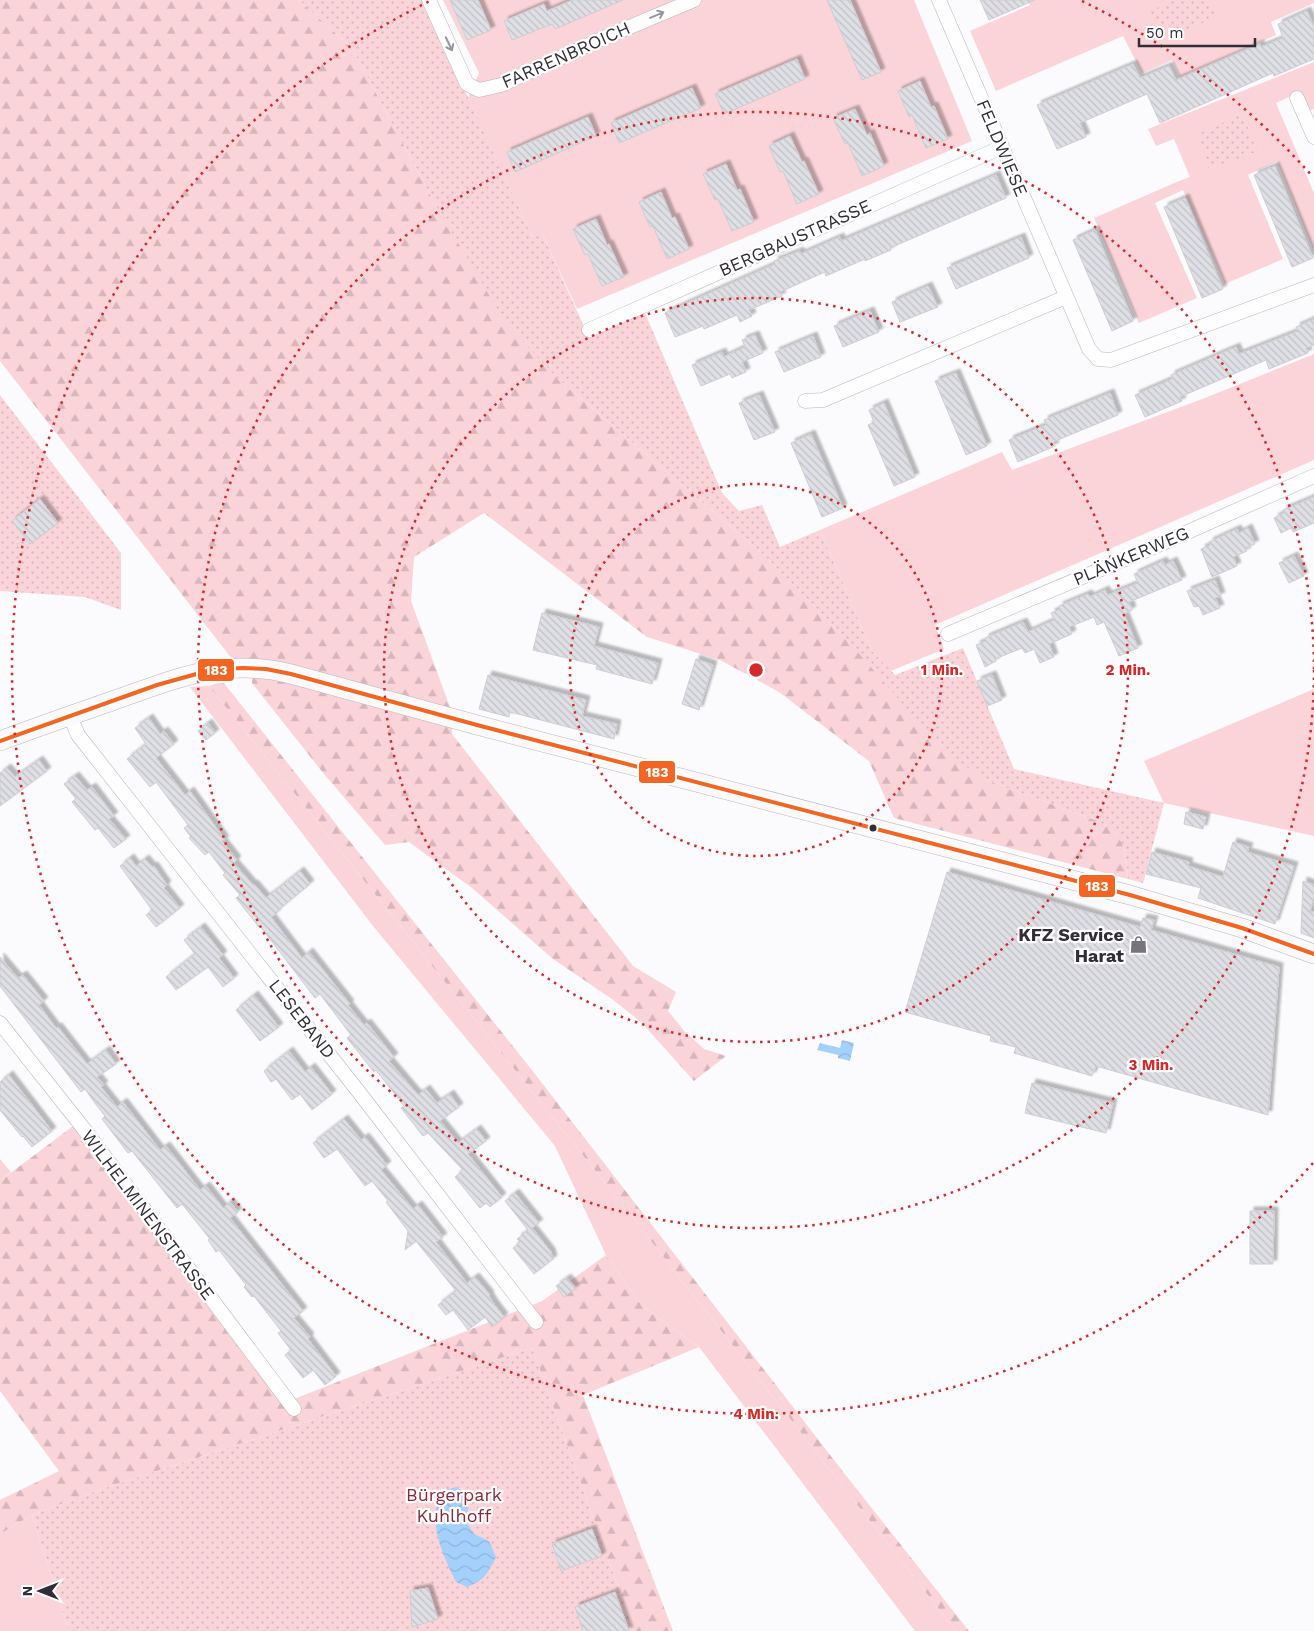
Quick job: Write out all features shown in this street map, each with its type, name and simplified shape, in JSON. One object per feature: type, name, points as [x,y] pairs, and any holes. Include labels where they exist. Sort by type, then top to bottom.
[{"type":"street","name":"FARRENBROICH","points":[[429,0],[467,84],[479,90],[502,85],[601,39],[694,0]]},
{"type":"street","name":"FELDWIESE","points":[[939,0],[1089,349],[1098,359],[1111,360],[1314,285]]},
{"type":"street","points":[[1297,98],[1314,137]]},
{"type":"street","name":"BERGBAUSTRASSE","points":[[589,330],[1002,147]]},
{"type":"street","points":[[805,401],[823,400],[1066,297]]},
{"type":"street","name":"PLÄNKERWEG","points":[[948,634],[1156,546],[1314,476]]},
{"type":"street","points":[[0,741],[162,684],[204,672],[238,667],[276,670],[487,728],[1130,895],[1242,928],[1314,954]]},
{"type":"street","name":"LESEBAND","points":[[70,716],[78,735],[364,1099],[536,1322]]},
{"type":"street","name":"WILHELMINENSTRASSE","points":[[0,1024],[84,1129],[294,1409]]},
{"type":"green space","points":[[0,0],[299,0],[352,48],[439,211],[557,378],[764,555],[850,643],[942,746],[986,780],[1098,821],[1114,833],[1123,845],[1128,879],[894,818],[869,761],[779,692],[720,660],[647,637],[484,513],[414,557],[411,601],[451,710],[236,664],[0,361]]},
{"type":"green space","points":[[299,0],[423,0],[532,236],[542,233],[589,338],[645,313],[722,493],[739,511],[762,505],[780,547],[820,530],[872,651],[895,675],[963,648],[1014,769],[1164,803],[1143,883],[1128,879],[1123,845],[1114,833],[1098,821],[986,780],[955,759],[913,716],[850,643],[764,555],[557,378],[507,325],[439,211],[352,48]]},
{"type":"green space","points":[[443,0],[914,0],[972,141],[577,309],[542,233],[532,236],[468,98],[479,73]]},
{"type":"green space","points":[[1028,0],[1314,0],[1314,3],[1271,22],[1276,35],[1180,77],[1172,60],[1142,73],[1123,36],[996,91],[970,31],[1030,5]]},
{"type":"green space","points":[[1175,0],[1209,0],[1216,17],[1173,36],[1168,24],[1158,28],[1150,11]]},
{"type":"green space","points":[[1314,62],[1314,109],[1308,111],[1291,96],[1276,103],[1314,193],[1314,251],[1277,161],[1248,175],[1283,259],[1225,284],[1183,190],[1155,203],[1197,298],[1139,323],[1094,218],[1190,177],[1174,139],[1156,146],[1148,129]]},
{"type":"green space","points":[[1242,114],[1258,151],[1209,170],[1198,134]]},
{"type":"green space","points":[[1314,354],[1314,460],[935,625],[944,649],[891,671],[872,651],[820,530],[1002,452],[1012,470],[1205,398]]},
{"type":"green space","points":[[0,395],[121,553],[121,610],[85,597],[0,591]]},
{"type":"green space","points":[[253,672],[452,724],[452,734],[633,966],[676,992],[668,1011],[686,1033],[704,1049],[726,1056],[694,1081],[641,1022],[612,999],[553,959],[472,888],[409,842],[385,845],[324,774],[252,683]]},
{"type":"green space","points":[[223,682],[535,1074],[969,1631],[956,1631],[637,1223],[209,686]]},
{"type":"green space","points":[[209,686],[637,1223],[956,1631],[915,1631],[699,1347],[642,1306],[606,1255],[555,1146],[373,926],[190,687]]},
{"type":"green space","points":[[1314,689],[1314,836],[1164,803],[1144,761]]},
{"type":"green space","points":[[77,1123],[284,1403],[542,1301],[606,1255],[642,1306],[699,1347],[583,1395],[673,1631],[634,1631],[532,1348],[99,1490],[32,1515],[0,1534],[0,1500],[59,1471],[0,1391],[0,1181]]},
{"type":"green space","points":[[0,1159],[11,1172],[0,1181]]},
{"type":"green space","name":"Bürgerpark Kuhlhoff","points":[[532,1348],[634,1631],[69,1631],[32,1515],[99,1490]]},
{"type":"green space","points":[[32,1515],[69,1631],[0,1631],[0,1534]]},
{"type":"water","points":[[842,1040],[854,1043],[850,1061],[838,1058],[838,1055],[817,1050],[820,1043],[840,1048]]},
{"type":"water","points":[[456,1487],[467,1493],[467,1523],[474,1534],[489,1541],[496,1557],[485,1576],[467,1587],[456,1582],[441,1548],[436,1530],[436,1509],[439,1501],[445,1490]]},
{"type":"building","points":[[450,0],[478,0],[491,30],[467,40]]},
{"type":"building","points":[[572,0],[623,0],[555,29],[552,24],[512,40],[504,21],[544,4],[547,11]]},
{"type":"building","points":[[827,0],[850,0],[881,72],[862,80]]},
{"type":"building","points":[[980,0],[1035,0],[989,20]]},
{"type":"building","points":[[1307,11],[1314,27],[1314,59],[1274,76],[1273,73],[1160,123],[1147,94],[1080,123],[1086,137],[1057,149],[1037,105],[1133,64],[1140,78],[1169,66],[1176,80],[1260,44],[1261,47],[1283,38],[1278,24]]},
{"type":"building","points":[[797,59],[805,79],[724,114],[715,94]]},
{"type":"building","points":[[920,81],[931,107],[934,106],[948,139],[926,148],[912,115],[909,117],[898,91]]},
{"type":"building","points":[[692,88],[701,108],[619,143],[611,123]]},
{"type":"building","points":[[855,109],[867,135],[870,133],[884,166],[862,176],[848,143],[845,144],[833,118]]},
{"type":"building","points":[[588,117],[596,136],[515,172],[507,152]]},
{"type":"building","points":[[790,136],[819,194],[797,204],[783,171],[780,172],[769,146]]},
{"type":"building","points":[[726,164],[737,190],[740,189],[754,222],[732,231],[718,199],[715,200],[703,174]]},
{"type":"building","points":[[1275,166],[1313,258],[1292,267],[1254,175]]},
{"type":"building","points":[[996,175],[1006,198],[890,248],[891,250],[865,261],[865,259],[826,276],[825,272],[780,292],[782,296],[749,310],[752,316],[740,322],[737,315],[704,329],[703,326],[675,337],[665,313],[775,264],[774,261],[800,251],[801,254],[840,237],[841,241]]},
{"type":"building","points":[[661,192],[672,218],[675,217],[689,249],[667,259],[653,226],[650,227],[639,202]]},
{"type":"building","points":[[1185,198],[1223,289],[1202,298],[1164,207]]},
{"type":"building","points":[[596,219],[624,277],[602,286],[588,254],[585,255],[573,229]]},
{"type":"building","points":[[1095,230],[1133,321],[1112,331],[1073,240]]},
{"type":"building","points":[[1021,237],[1029,258],[956,289],[947,268]]},
{"type":"building","points":[[928,286],[938,307],[900,322],[892,302]]},
{"type":"building","points":[[870,311],[879,332],[843,347],[834,326]]},
{"type":"building","points":[[1314,319],[1314,345],[1306,348],[1308,353],[1269,369],[1266,360],[1180,397],[1182,401],[1145,417],[1135,395],[1172,379],[1171,375],[1236,347],[1239,354],[1298,331],[1296,327]]},
{"type":"building","points":[[755,335],[763,353],[742,362],[746,372],[732,378],[730,374],[701,386],[692,365],[722,352],[724,357],[745,347],[742,340]]},
{"type":"building","points":[[813,336],[821,357],[784,372],[775,352]]},
{"type":"building","points":[[956,373],[987,446],[966,455],[935,381]]},
{"type":"building","points":[[1110,393],[1118,415],[1053,442],[1055,446],[1018,462],[1009,440],[1046,425],[1044,420]]},
{"type":"building","points":[[759,395],[775,432],[754,440],[739,403]]},
{"type":"building","points":[[884,403],[915,477],[894,486],[868,425],[874,422],[869,410]]},
{"type":"building","points":[[811,434],[843,508],[822,517],[791,443]]},
{"type":"building","points":[[1314,497],[1314,523],[1293,532],[1291,528],[1281,533],[1274,518],[1284,513],[1283,510]]},
{"type":"building","points":[[40,499],[58,523],[30,544],[12,521]]},
{"type":"building","points":[[1248,528],[1255,544],[1245,548],[1247,551],[1233,557],[1237,566],[1212,577],[1201,549],[1210,545],[1209,542],[1237,529],[1239,533]]},
{"type":"building","points":[[1294,556],[1304,576],[1289,583],[1279,563]]},
{"type":"building","points":[[1163,561],[1165,565],[1173,561],[1182,580],[1129,602],[1132,610],[1124,614],[1138,648],[1119,656],[1104,622],[1097,625],[1094,617],[1069,627],[1072,634],[1049,644],[1054,657],[1040,663],[1034,649],[1025,653],[1022,648],[995,659],[996,661],[985,667],[976,645],[986,641],[985,638],[1023,622],[1028,632],[1054,620],[1051,613],[1060,609],[1059,606],[1088,594],[1090,597],[1105,590],[1108,595],[1138,583],[1134,574]]},
{"type":"building","points":[[1215,580],[1221,596],[1215,598],[1220,608],[1203,615],[1199,606],[1194,607],[1187,591]]},
{"type":"building","points":[[542,613],[599,627],[594,646],[658,663],[652,684],[596,669],[597,665],[533,650]]},
{"type":"building","points":[[696,659],[713,665],[699,710],[682,704]]},
{"type":"building","points":[[488,675],[586,700],[582,716],[617,724],[614,739],[510,712],[509,717],[479,709]]},
{"type":"building","points":[[992,675],[1002,700],[987,706],[977,681]]},
{"type":"building","points":[[149,718],[160,734],[164,731],[174,744],[156,758],[185,795],[190,791],[225,840],[222,841],[237,860],[234,863],[253,885],[266,898],[300,871],[310,884],[271,917],[302,958],[309,952],[364,1025],[367,1023],[394,1057],[389,1061],[418,1095],[426,1089],[437,1103],[450,1094],[459,1107],[440,1121],[458,1143],[477,1129],[486,1141],[468,1154],[502,1197],[490,1207],[486,1203],[480,1208],[455,1177],[463,1170],[428,1133],[423,1136],[401,1108],[404,1106],[376,1070],[374,1072],[347,1038],[351,1035],[320,994],[315,998],[236,898],[240,895],[223,875],[225,873],[209,852],[205,855],[189,838],[191,837],[184,828],[188,825],[156,782],[150,787],[127,759],[146,744],[135,728]]},
{"type":"building","points":[[208,723],[215,733],[206,740],[198,731]]},
{"type":"building","points":[[39,760],[47,771],[0,806],[0,773],[7,768],[15,777]]},
{"type":"building","points":[[75,776],[87,790],[92,787],[114,816],[109,819],[126,839],[114,848],[98,828],[95,830],[72,802],[76,799],[64,784]]},
{"type":"building","points":[[1186,812],[1206,817],[1203,829],[1184,824]]},
{"type":"building","points":[[1233,842],[1249,847],[1247,852],[1294,866],[1275,924],[1198,898],[1201,888],[1146,874],[1152,852],[1189,862],[1188,866],[1223,877]]},
{"type":"building","points":[[130,858],[136,866],[145,859],[152,867],[154,866],[167,885],[164,888],[180,908],[156,927],[146,915],[152,910],[120,866]]},
{"type":"building","points":[[947,872],[1140,927],[1143,918],[1154,920],[1151,930],[1279,967],[1268,1115],[1096,1066],[1092,1076],[1014,1053],[1016,1047],[990,1041],[991,1036],[905,1012]]},
{"type":"building","points":[[1303,881],[1314,885],[1314,899],[1310,911],[1314,912],[1314,938],[1301,933]]},
{"type":"building","points":[[201,927],[223,955],[219,958],[234,978],[223,987],[208,967],[176,990],[166,977],[195,954],[184,940]]},
{"type":"building","points":[[0,957],[18,978],[23,975],[44,1001],[39,1005],[87,1064],[106,1050],[116,1064],[97,1077],[104,1085],[101,1087],[117,1107],[123,1102],[160,1150],[166,1146],[200,1190],[206,1186],[223,1208],[230,1202],[238,1212],[230,1218],[303,1311],[294,1318],[310,1337],[308,1339],[336,1376],[325,1385],[313,1370],[303,1378],[285,1355],[291,1350],[278,1333],[281,1331],[254,1296],[252,1297],[244,1287],[246,1285],[219,1250],[216,1252],[208,1240],[210,1239],[182,1204],[177,1208],[132,1151],[128,1153],[102,1119],[105,1116],[85,1089],[81,1092],[0,986]]},
{"type":"building","points":[[254,995],[279,1027],[260,1041],[236,1010]]},
{"type":"building","points":[[289,1051],[305,1072],[311,1067],[332,1094],[312,1110],[300,1094],[292,1100],[276,1079],[271,1082],[264,1071]]},
{"type":"building","points":[[9,1075],[52,1131],[32,1147],[0,1110],[0,1082]]},
{"type":"building","points":[[1032,1083],[1113,1103],[1106,1133],[1025,1113]]},
{"type":"building","points":[[344,1119],[361,1140],[365,1137],[387,1165],[381,1170],[413,1209],[418,1205],[443,1237],[436,1242],[467,1283],[475,1277],[490,1295],[504,1317],[492,1327],[485,1317],[468,1330],[453,1310],[446,1315],[438,1305],[456,1291],[416,1241],[405,1250],[408,1231],[386,1202],[388,1201],[372,1181],[365,1186],[337,1149],[324,1158],[313,1143]]},
{"type":"building","points":[[515,1193],[539,1223],[532,1228],[551,1252],[553,1259],[534,1274],[513,1248],[520,1242],[517,1239],[528,1230],[505,1201]]},
{"type":"building","points":[[1250,1211],[1274,1211],[1273,1264],[1250,1264]]},
{"type":"building","points":[[567,1278],[576,1288],[564,1297],[556,1286]]},
{"type":"building","points":[[592,1529],[602,1556],[561,1571],[552,1544]]},
{"type":"building","points":[[428,1588],[438,1619],[412,1627],[410,1591]]},
{"type":"building","points":[[615,1592],[629,1631],[583,1631],[575,1607]]},
{"type":"transit line","name":"183","points":[[0,741],[157,685],[200,673],[221,669],[266,669],[1130,895],[1242,928],[1314,954]]},
{"type":"place","name":"KFZ Service Harat","points":[[1138,945]]}]
